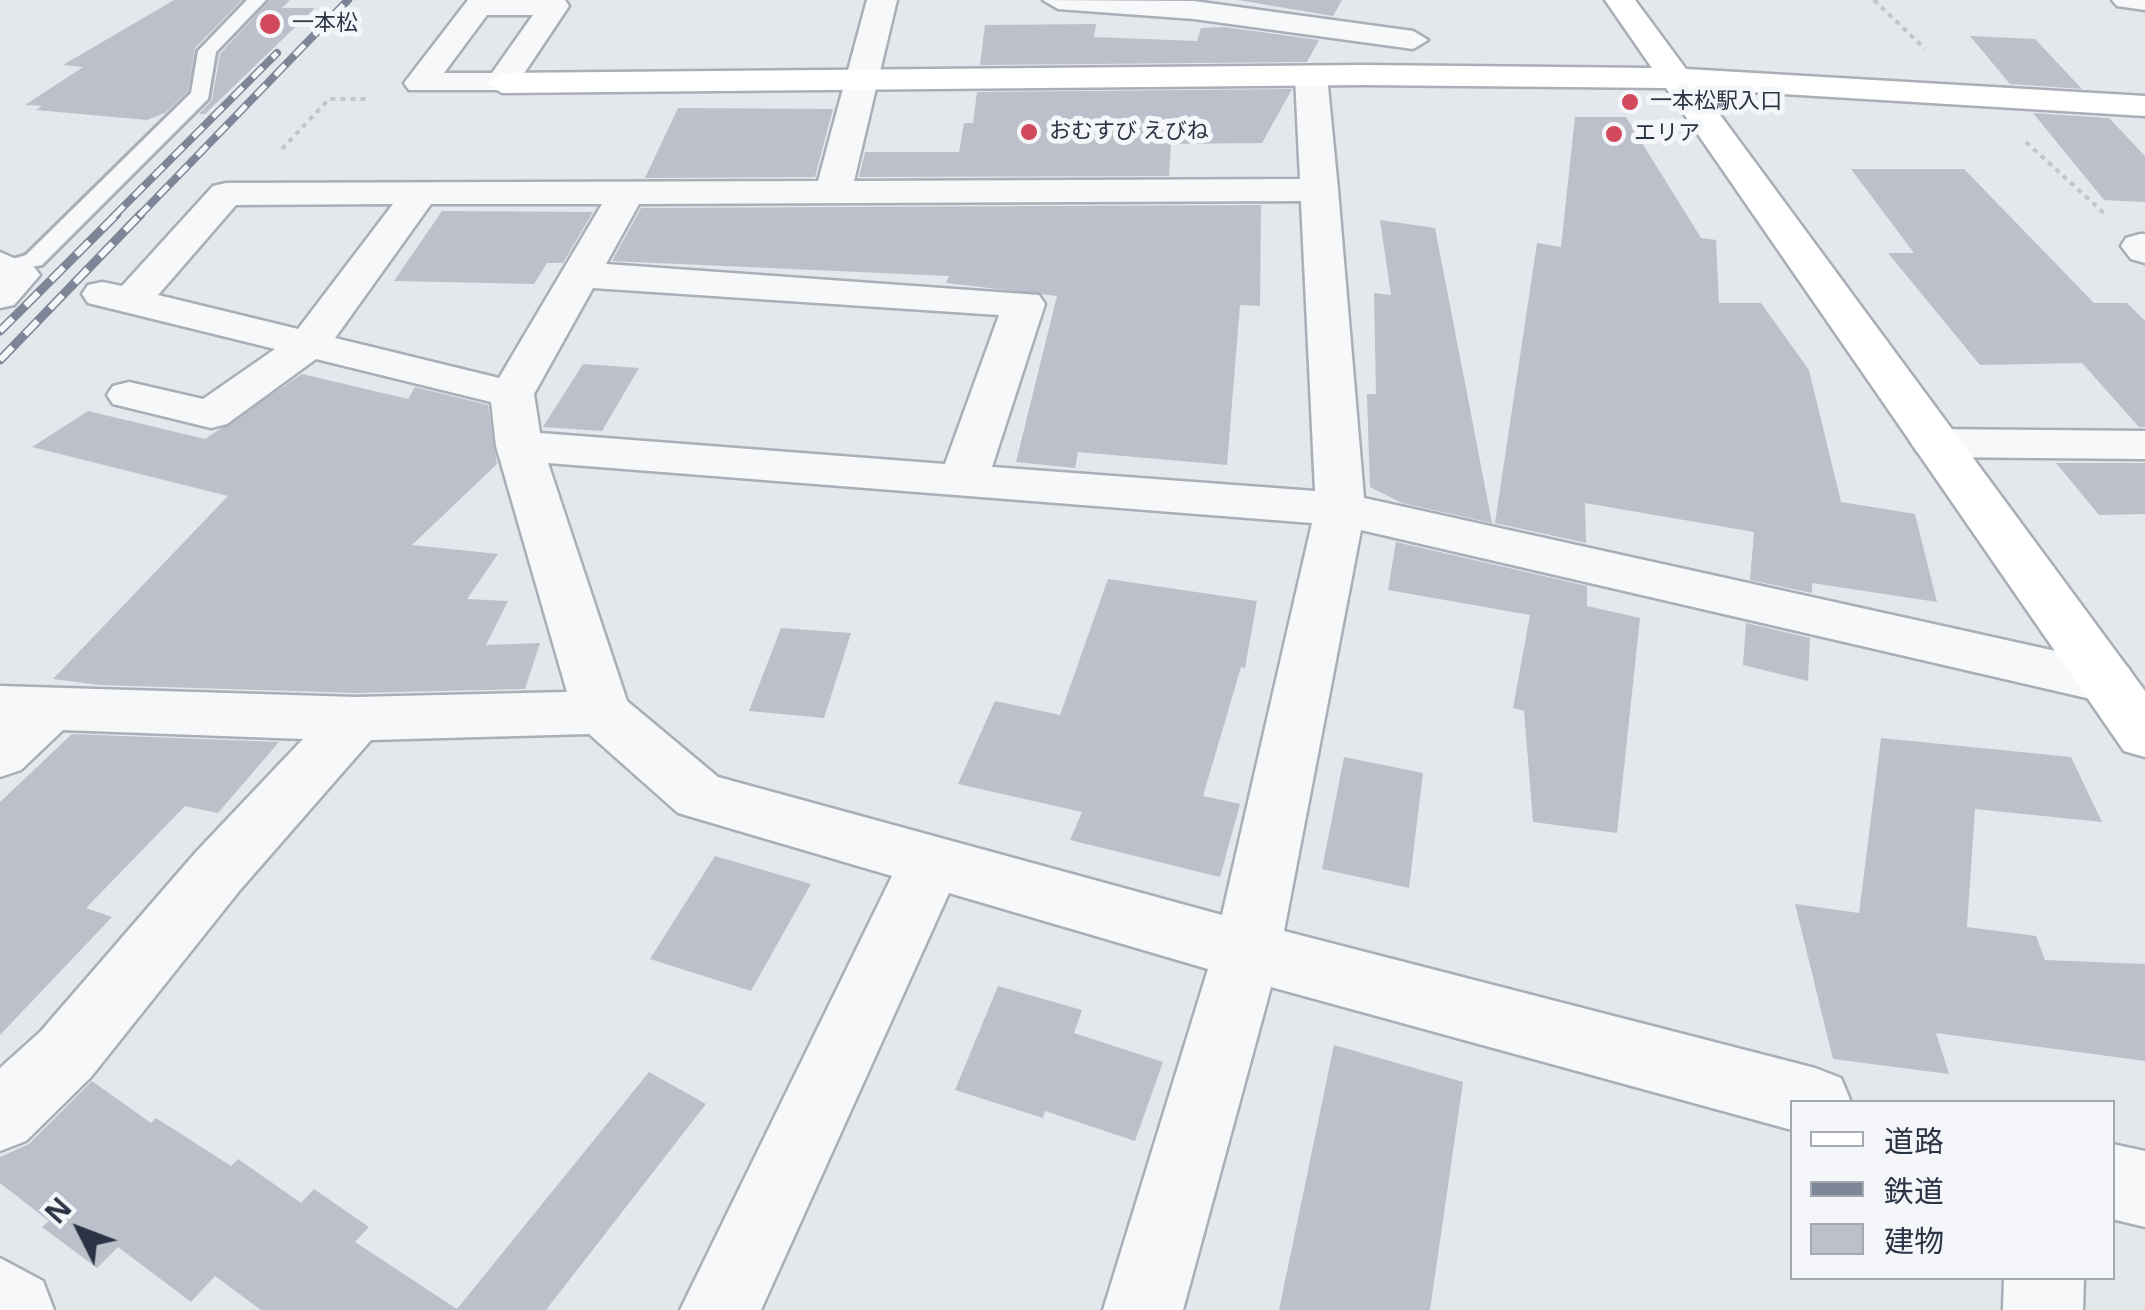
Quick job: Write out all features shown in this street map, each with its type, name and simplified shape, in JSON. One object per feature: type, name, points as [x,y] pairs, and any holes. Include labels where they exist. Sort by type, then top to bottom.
[{"type":"street","points":[[833,191],[865,80],[882,0]]},
{"type":"street","points":[[1058,0],[1273,10],[1354,32],[1413,40]]},
{"type":"street","points":[[1620,0],[2145,735]]},
{"type":"street","points":[[2127,0],[2145,1]]},
{"type":"street","points":[[1143,1310],[1247,951],[1340,509],[1320,190],[1337,76],[1354,32]]},
{"type":"street","points":[[502,83],[1337,76],[1677,78],[2145,106]]},
{"type":"street","points":[[1320,190],[226,194],[112,297],[308,346],[516,420],[963,481],[1340,509],[2108,682]]},
{"type":"street","points":[[628,191],[583,275],[516,420],[602,712],[699,796],[1247,951],[1808,1100]]},
{"type":"street","points":[[129,395],[211,414],[308,346],[421,192]]},
{"type":"street","points":[[583,275],[1024,304],[963,481]]},
{"type":"street","points":[[1934,442],[2145,445]]},
{"type":"street","points":[[0,754],[25,708],[356,719],[602,712]]},
{"type":"street","points":[[0,1116],[66,1054],[218,870],[356,719]]},
{"type":"street","points":[[720,1310],[932,862]]},
{"type":"street","points":[[2115,1182],[2145,1189]]},
{"type":"street","points":[[2043,1310],[2044,1280]]},
{"type":"street","points":[[0,1298],[14,1310]]},
{"type":"lane","points":[[4,276],[34,260],[201,95],[207,52],[256,0]]},
{"type":"path","points":[[1974,95],[2143,247]]},
{"type":"path","points":[[240,194],[329,99],[366,99]]},
{"type":"building","points":[[174,0],[242,0],[195,48],[188,91],[165,113],[147,120],[36,110],[42,106],[25,105],[83,67],[63,65]]},
{"type":"building","points":[[270,0],[290,0],[282,8],[315,8],[205,114],[199,114],[212,100],[220,54]]},
{"type":"building","points":[[1238,0],[1342,0],[1333,16]]},
{"type":"building","points":[[1096,24],[1094,37],[1197,41],[1201,28],[1224,27],[1319,40],[1307,62],[980,65],[985,25]]},
{"type":"building","points":[[1970,36],[2035,39],[2082,89],[2010,84]]},
{"type":"building","points":[[1292,89],[1262,143],[1171,144],[1169,176],[859,177],[865,152],[959,152],[964,123],[973,123],[977,92]]},
{"type":"building","points":[[678,108],[833,109],[815,177],[645,178]]},
{"type":"building","points":[[2033,113],[2109,118],[2145,156],[2145,202],[2104,200]]},
{"type":"building","points":[[1575,117],[1626,117],[1701,238],[1716,240],[1719,303],[1761,303],[1809,370],[1841,502],[1915,514],[1937,602],[1812,583],[1812,593],[1750,580],[1754,532],[1585,503],[1586,543],[1495,523],[1537,243],[1561,247]]},
{"type":"building","points":[[1851,169],[1964,169],[2094,303],[2127,303],[2145,321],[2145,427],[2139,427],[2082,363],[1980,365],[1888,253],[1914,253]]},
{"type":"building","points":[[1261,205],[1260,306],[1240,305],[1227,465],[1078,452],[1075,468],[1016,462],[1057,296],[946,283],[949,276],[612,261],[641,208]]},
{"type":"building","points":[[442,211],[593,212],[563,263],[547,263],[534,284],[394,281]]},
{"type":"building","points":[[1380,220],[1435,228],[1492,523],[1402,503],[1370,487],[1367,394],[1376,394],[1374,293],[1391,295]]},
{"type":"building","points":[[583,364],[639,368],[602,431],[543,427]]},
{"type":"building","points":[[302,374],[408,399],[415,387],[488,405],[497,464],[412,545],[498,554],[467,599],[508,601],[486,645],[540,643],[525,689],[356,693],[100,685],[53,679],[228,496],[32,447],[88,411],[205,439]]},
{"type":"building","points":[[2056,463],[2145,463],[2145,514],[2099,515]]},
{"type":"building","points":[[1396,542],[1587,586],[1587,606],[1640,618],[1617,833],[1533,822],[1524,711],[1513,708],[1530,615],[1388,590]]},
{"type":"building","points":[[1108,579],[1257,601],[1245,668],[1241,667],[1203,796],[1240,804],[1220,877],[1070,840],[1082,812],[958,784],[995,701],[1060,715]]},
{"type":"building","points":[[1746,623],[1810,638],[1808,681],[1743,665]]},
{"type":"building","points":[[781,628],[851,633],[824,718],[749,711]]},
{"type":"building","points":[[72,734],[279,742],[218,813],[185,806],[86,908],[112,917],[0,1035],[0,802]]},
{"type":"building","points":[[1881,738],[2071,757],[2102,822],[1975,809],[1967,927],[2036,936],[2045,960],[2145,964],[2145,1061],[1936,1033],[1949,1074],[1833,1059],[1795,904],[1859,913]]},
{"type":"building","points":[[1344,757],[1423,773],[1409,888],[1322,869]]},
{"type":"building","points":[[715,856],[811,884],[751,991],[650,959]]},
{"type":"building","points":[[998,986],[1082,1010],[1074,1033],[1163,1062],[1135,1141],[1045,1111],[1043,1118],[955,1090]]},
{"type":"building","points":[[1334,1045],[1463,1082],[1430,1310],[1279,1310]]},
{"type":"building","points":[[649,1072],[706,1104],[546,1310],[261,1310],[215,1276],[191,1302],[118,1247],[97,1268],[42,1227],[49,1221],[0,1183],[0,1157],[29,1144],[92,1081],[151,1123],[156,1118],[231,1166],[238,1159],[301,1203],[314,1189],[369,1227],[355,1242],[457,1309]]},
{"type":"railway","points":[[139,216],[348,0]]},
{"type":"railway","points":[[114,216],[277,53]]},
{"type":"railway","points":[[0,331],[117,214]]},
{"type":"railway","points":[[0,360],[141,214]]},
{"type":"place","name":"一本松","points":[[270,24]]},
{"type":"place","name":"一本松駅入口","points":[[1630,102]]},
{"type":"place","name":"おむすび えびね","points":[[1029,132]]},
{"type":"place","name":"エリア","points":[[1614,134]]}]
